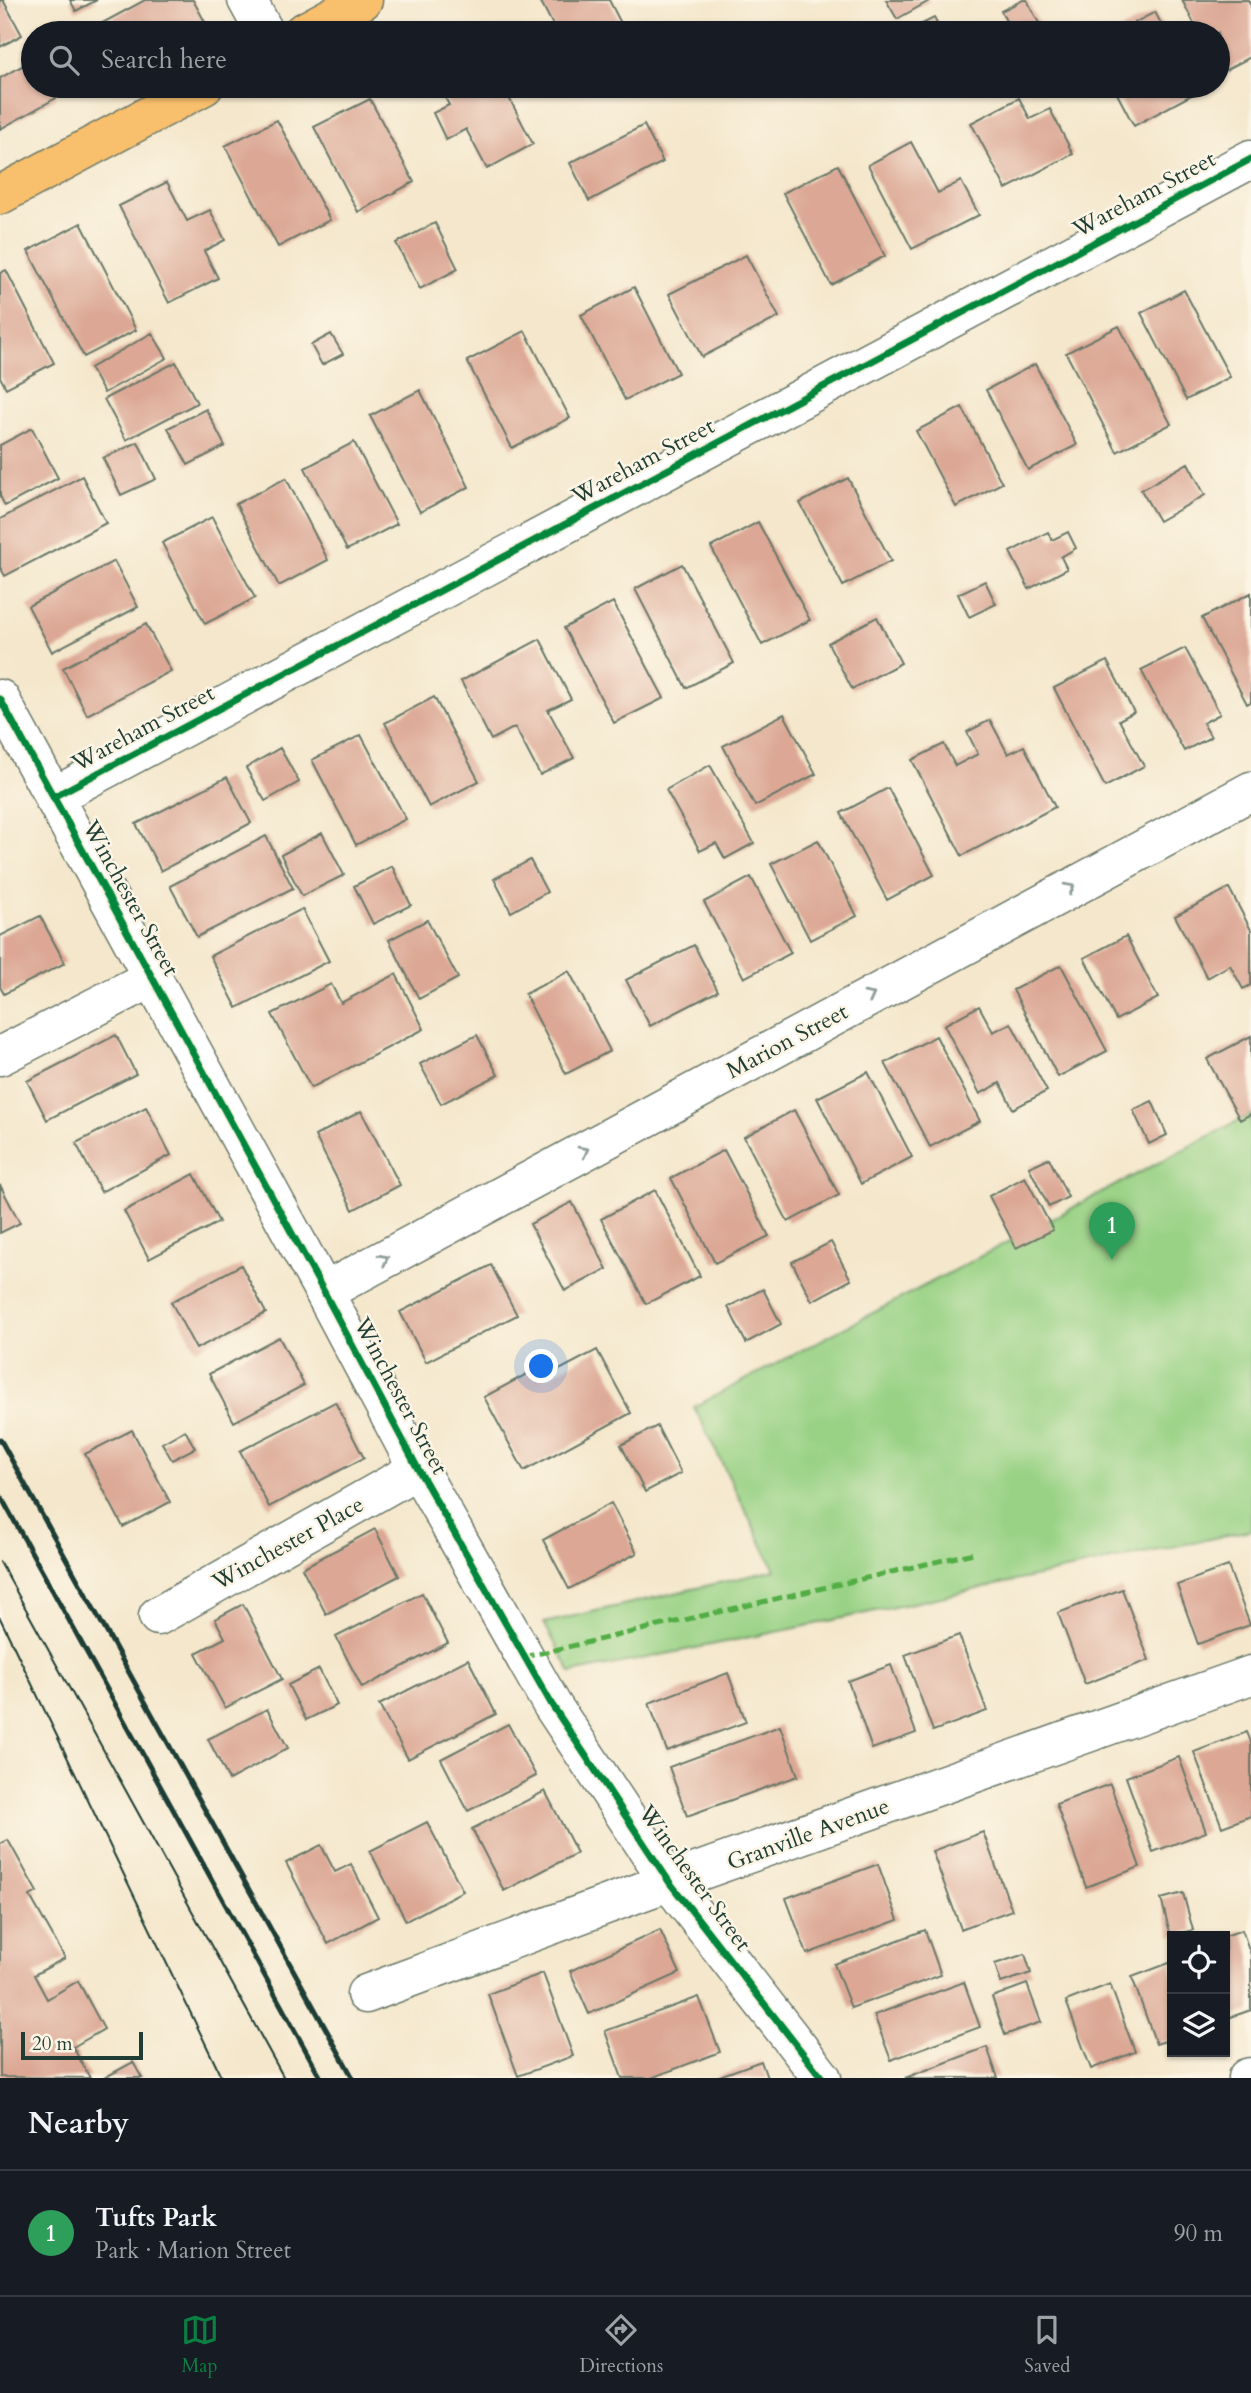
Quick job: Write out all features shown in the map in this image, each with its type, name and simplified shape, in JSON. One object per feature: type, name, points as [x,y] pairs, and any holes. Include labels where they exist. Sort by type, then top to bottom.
[{"type":"main road","points":[[324,21],[363,0]]},
{"type":"main road","points":[[0,195],[182,98]]},
{"type":"street","points":[[247,0],[258,21]]},
{"type":"street","name":"Wareham Street","points":[[53,797],[1251,159]]},
{"type":"street","name":"Winchester Street","points":[[0,699],[418,1469],[552,1705],[670,1883],[822,2078]]},
{"type":"street","name":"Marion Street","points":[[324,1292],[1251,791]]},
{"type":"street","points":[[0,1056],[152,978]]},
{"type":"street","name":"Winchester Place","points":[[158,1616],[418,1469]]},
{"type":"street","name":"Granville Avenue","points":[[366,1994],[1251,1675]]},
{"type":"green space","points":[[1251,1114],[1251,1530],[806,1626],[571,1673],[544,1623],[775,1570],[694,1407]]},
{"type":"building","points":[[0,0],[3,0],[21,36],[0,47]]},
{"type":"building","points":[[70,0],[97,0],[76,11]]},
{"type":"building","points":[[145,0],[193,0],[204,21],[106,21]]},
{"type":"building","points":[[540,0],[609,0],[620,21],[551,21]]},
{"type":"building","points":[[886,0],[931,0],[897,19]]},
{"type":"building","points":[[1027,0],[1038,21],[1006,21],[1001,11]]},
{"type":"building","points":[[1182,0],[1248,0],[1251,6],[1251,57],[1230,68],[1230,21],[1193,21]]},
{"type":"building","points":[[1155,12],[1160,21],[1138,21]]},
{"type":"building","points":[[21,67],[21,98],[56,98],[0,129],[0,78]]},
{"type":"building","points":[[445,98],[509,98],[533,144],[487,169],[466,129],[446,140],[433,113],[449,105]]},
{"type":"building","points":[[1019,98],[1030,119],[1050,109],[1073,154],[1006,189],[971,123]]},
{"type":"building","points":[[1119,98],[1186,98],[1134,126]]},
{"type":"building","points":[[370,99],[414,182],[358,212],[314,127]]},
{"type":"building","points":[[277,120],[330,220],[278,247],[225,146]]},
{"type":"building","points":[[644,125],[663,162],[589,201],[570,163]]},
{"type":"building","points":[[911,142],[938,193],[961,181],[979,215],[912,249],[868,165]]},
{"type":"building","points":[[838,165],[885,256],[831,285],[783,193]]},
{"type":"building","points":[[167,182],[187,221],[210,210],[225,240],[204,251],[218,278],[169,303],[119,206]]},
{"type":"building","points":[[81,223],[136,330],[84,357],[28,251]]},
{"type":"building","points":[[435,223],[458,269],[420,289],[396,243]]},
{"type":"building","points":[[746,255],[779,317],[702,357],[669,294]]},
{"type":"building","points":[[6,270],[54,363],[6,388],[0,377],[0,273]]},
{"type":"building","points":[[634,287],[678,373],[625,400],[581,315]]},
{"type":"building","points":[[1184,290],[1230,377],[1186,400],[1141,313]]},
{"type":"building","points":[[1119,326],[1171,424],[1117,452],[1066,353]]},
{"type":"building","points":[[525,331],[570,418],[512,448],[467,361]]},
{"type":"building","points":[[152,333],[167,358],[104,393],[90,368]]},
{"type":"building","points":[[331,334],[343,354],[322,365],[311,345]]},
{"type":"building","points":[[176,362],[197,403],[126,440],[104,399]]},
{"type":"building","points":[[1035,364],[1077,445],[1028,470],[986,390]]},
{"type":"building","points":[[420,390],[469,487],[420,512],[370,416]]},
{"type":"building","points":[[962,407],[1002,483],[956,507],[916,431]]},
{"type":"building","points":[[206,409],[225,446],[188,465],[168,428]]},
{"type":"building","points":[[32,428],[58,478],[5,506],[0,496],[0,445]]},
{"type":"building","points":[[138,442],[156,479],[121,495],[103,458]]},
{"type":"building","points":[[354,442],[397,524],[347,550],[305,468]]},
{"type":"building","points":[[1188,463],[1205,495],[1159,521],[1141,490]]},
{"type":"building","points":[[82,476],[106,523],[5,576],[0,567],[0,519]]},
{"type":"building","points":[[286,478],[328,560],[279,586],[236,504]]},
{"type":"building","points":[[848,478],[891,561],[843,586],[800,503]]},
{"type":"building","points":[[212,517],[255,598],[205,624],[162,543]]},
{"type":"building","points":[[758,522],[810,620],[762,645],[711,547]]},
{"type":"building","points":[[1048,532],[1052,540],[1068,532],[1076,548],[1061,557],[1067,569],[1029,589],[1010,552]]},
{"type":"building","points":[[114,561],[138,607],[52,652],[28,606]]},
{"type":"building","points":[[682,564],[734,663],[686,688],[635,589]]},
{"type":"building","points":[[985,581],[996,604],[969,617],[958,594]]},
{"type":"building","points":[[1251,593],[1251,702],[1247,704],[1202,618]]},
{"type":"building","points":[[613,602],[664,698],[614,723],[564,628]]},
{"type":"building","points":[[877,617],[901,663],[852,689],[828,643]]},
{"type":"building","points":[[146,624],[171,671],[87,715],[63,668]]},
{"type":"building","points":[[540,639],[571,699],[548,710],[574,758],[540,775],[515,727],[491,740],[461,681]]},
{"type":"building","points":[[1185,648],[1220,714],[1203,723],[1211,737],[1184,751],[1141,670]]},
{"type":"building","points":[[1107,661],[1134,712],[1119,720],[1144,766],[1105,787],[1054,688]]},
{"type":"building","points":[[434,697],[479,781],[429,807],[385,723]]},
{"type":"building","points":[[784,714],[816,774],[755,806],[723,746]]},
{"type":"building","points":[[990,720],[1008,754],[1024,746],[1055,807],[962,856],[912,760],[944,744],[955,766],[978,754],[967,732]]},
{"type":"building","points":[[361,735],[406,819],[356,845],[312,760]]},
{"type":"building","points":[[280,748],[299,782],[265,801],[246,768]]},
{"type":"building","points":[[710,765],[754,843],[725,859],[716,843],[700,851],[666,790]]},
{"type":"building","points":[[227,777],[251,823],[161,871],[136,824]]},
{"type":"building","points":[[888,788],[934,875],[887,900],[841,813]]},
{"type":"building","points":[[322,833],[344,875],[302,896],[281,855]]},
{"type":"building","points":[[266,836],[293,888],[197,937],[170,886]]},
{"type":"building","points":[[818,840],[857,916],[810,940],[771,864]]},
{"type":"building","points":[[530,860],[547,892],[511,912],[494,879]]},
{"type":"building","points":[[392,866],[411,905],[373,924],[354,886]]},
{"type":"building","points":[[751,877],[791,953],[744,978],[704,902]]},
{"type":"building","points":[[1229,888],[1251,930],[1251,985],[1243,989],[1230,965],[1207,978],[1175,916]]},
{"type":"building","points":[[302,909],[329,961],[237,1008],[210,956]]},
{"type":"building","points":[[40,916],[65,963],[4,994],[0,987],[0,936]]},
{"type":"building","points":[[427,920],[458,978],[419,999],[389,940]]},
{"type":"building","points":[[1126,936],[1158,998],[1116,1020],[1084,958]]},
{"type":"building","points":[[694,945],[718,991],[650,1026],[626,980]]},
{"type":"building","points":[[1061,965],[1107,1051],[1058,1077],[1013,990]]},
{"type":"building","points":[[569,971],[610,1051],[566,1074],[525,994]]},
{"type":"building","points":[[396,974],[424,1029],[311,1088],[272,1014],[331,984],[341,1003]]},
{"type":"building","points":[[979,1006],[993,1032],[1011,1023],[1047,1091],[1013,1109],[1000,1083],[980,1094],[944,1025]]},
{"type":"building","points":[[116,1035],[136,1074],[47,1120],[27,1081]]},
{"type":"building","points":[[477,1035],[498,1075],[441,1104],[420,1064]]},
{"type":"building","points":[[936,1036],[980,1121],[930,1147],[885,1063]]},
{"type":"building","points":[[1251,1036],[1251,1114],[1240,1120],[1207,1059]]},
{"type":"building","points":[[868,1072],[912,1157],[861,1184],[817,1098]]},
{"type":"building","points":[[1152,1101],[1167,1135],[1149,1144],[1133,1110]]},
{"type":"building","points":[[146,1107],[171,1155],[101,1192],[76,1143]]},
{"type":"building","points":[[794,1110],[839,1195],[788,1222],[744,1137]]},
{"type":"building","points":[[361,1111],[400,1185],[353,1210],[315,1136]]},
{"type":"building","points":[[724,1150],[769,1236],[715,1263],[671,1178]]},
{"type":"building","points":[[1049,1158],[1068,1197],[1049,1207],[1029,1167]]},
{"type":"building","points":[[194,1174],[219,1222],[149,1259],[124,1211]]},
{"type":"building","points":[[1025,1177],[1053,1230],[1016,1248],[989,1196]]},
{"type":"building","points":[[0,1185],[20,1223],[0,1233]]},
{"type":"building","points":[[655,1190],[700,1276],[646,1304],[601,1219]]},
{"type":"building","points":[[572,1202],[607,1269],[565,1291],[530,1224]]},
{"type":"building","points":[[831,1242],[851,1280],[812,1301],[792,1262]]},
{"type":"building","points":[[241,1265],[266,1313],[196,1349],[171,1302]]},
{"type":"building","points":[[491,1265],[517,1315],[426,1362],[400,1312]]},
{"type":"building","points":[[763,1289],[781,1324],[746,1343],[728,1307]]},
{"type":"building","points":[[279,1337],[304,1385],[234,1422],[209,1374]]},
{"type":"building","points":[[597,1350],[631,1413],[524,1471],[484,1397],[542,1366],[546,1377]]},
{"type":"building","points":[[335,1402],[364,1458],[269,1507],[240,1451]]},
{"type":"building","points":[[657,1426],[681,1473],[645,1492],[621,1445]]},
{"type":"building","points":[[132,1430],[170,1502],[123,1527],[85,1454]]},
{"type":"building","points":[[185,1430],[195,1448],[172,1460],[162,1443]]},
{"type":"building","points":[[611,1503],[637,1553],[569,1589],[543,1540]]},
{"type":"building","points":[[375,1529],[399,1576],[326,1614],[302,1568]]},
{"type":"building","points":[[1228,1566],[1250,1625],[1198,1644],[1177,1585]]},
{"type":"building","points":[[1122,1589],[1149,1660],[1085,1684],[1058,1613]]},
{"type":"building","points":[[422,1593],[448,1643],[362,1688],[336,1637]]},
{"type":"building","points":[[243,1604],[282,1679],[225,1708],[196,1653],[225,1638],[215,1619]]},
{"type":"building","points":[[959,1635],[987,1711],[933,1731],[905,1655]]},
{"type":"building","points":[[468,1659],[496,1714],[408,1759],[379,1705]]},
{"type":"building","points":[[891,1665],[916,1733],[872,1749],[848,1681]]},
{"type":"building","points":[[319,1669],[337,1705],[306,1720],[288,1685]]},
{"type":"building","points":[[728,1673],[746,1722],[667,1751],[649,1703]]},
{"type":"building","points":[[267,1709],[288,1748],[229,1780],[208,1739]]},
{"type":"building","points":[[508,1724],[536,1776],[468,1811],[441,1759]]},
{"type":"building","points":[[780,1726],[798,1776],[687,1816],[669,1767]]},
{"type":"building","points":[[1247,1732],[1251,1742],[1251,1816],[1222,1827],[1194,1752]]},
{"type":"building","points":[[1179,1757],[1206,1832],[1153,1852],[1126,1777]]},
{"type":"building","points":[[1110,1784],[1140,1867],[1086,1887],[1056,1804]]},
{"type":"building","points":[[545,1791],[577,1853],[504,1891],[472,1829]]},
{"type":"building","points":[[427,1822],[463,1891],[406,1921],[370,1851]]},
{"type":"building","points":[[983,1832],[1012,1910],[961,1929],[932,1851]]},
{"type":"building","points":[[8,1840],[37,1892],[30,1896],[65,1958],[34,1975],[47,1999],[78,1981],[104,2029],[73,2047],[90,2078],[0,2077],[0,1844]]},
{"type":"building","points":[[321,1845],[335,1872],[351,1864],[378,1917],[328,1944],[286,1863]]},
{"type":"building","points":[[878,1864],[898,1920],[807,1954],[786,1898]]},
{"type":"building","points":[[1183,1893],[1193,1930],[1170,1931],[1161,1899]]},
{"type":"building","points":[[660,1930],[680,1973],[589,2014],[570,1971]]},
{"type":"building","points":[[925,1930],[941,1975],[851,2008],[834,1964]]},
{"type":"building","points":[[1242,1930],[1251,1955],[1251,2010],[1230,2017],[1230,1994],[1230,1934]]},
{"type":"building","points":[[1025,1954],[1031,1973],[1001,1983],[995,1964]]},
{"type":"building","points":[[1167,1964],[1167,2041],[1156,2044],[1132,1977]]},
{"type":"building","points":[[543,1973],[573,2056],[518,2076],[488,1994]]},
{"type":"building","points":[[964,1982],[980,2027],[891,2060],[874,2015]]},
{"type":"building","points":[[1027,1984],[1041,2022],[1005,2035],[992,1997]]},
{"type":"building","points":[[1110,1984],[1135,2052],[1091,2069],[1066,2001]]},
{"type":"building","points":[[699,1997],[720,2052],[651,2078],[622,2078],[605,2031]]},
{"type":"building","points":[[987,2047],[998,2078],[905,2078]]},
{"type":"building","points":[[761,2061],[767,2078],[714,2078]]},
{"type":"building","points":[[133,2062],[142,2078],[104,2078]]},
{"type":"tram line","points":[[0,1562],[284,2078]]},
{"type":"tram line","points":[[0,1618],[222,2078]]},
{"type":"railway","points":[[0,1439],[353,2078]]},
{"type":"railway","points":[[0,1495],[321,2078]]},
{"type":"marked path","points":[[524,1657],[974,1553]]},
{"type":"cycle path","points":[[53,797],[1251,159]]},
{"type":"cycle path","points":[[0,699],[418,1469],[552,1705],[670,1883],[822,2078]]},
{"type":"place","name":"Tufts Park","points":[[1112,1260]]}]
